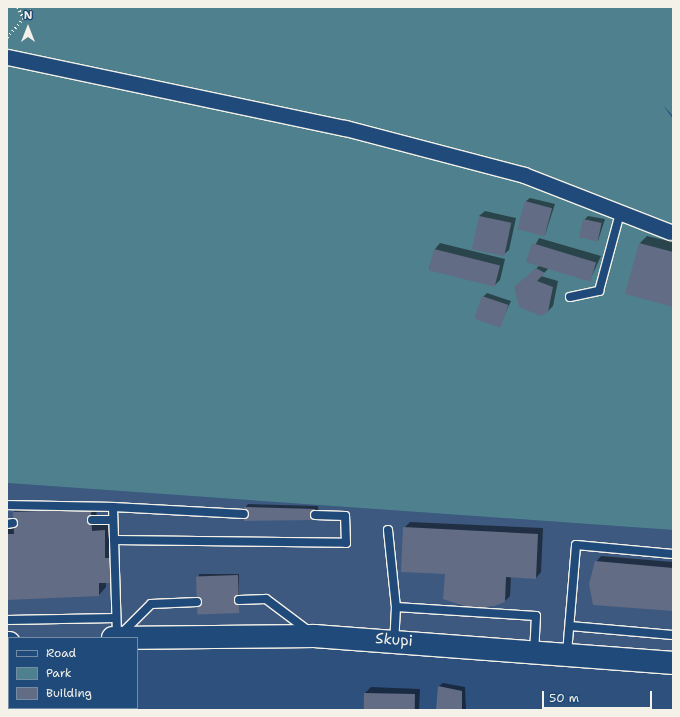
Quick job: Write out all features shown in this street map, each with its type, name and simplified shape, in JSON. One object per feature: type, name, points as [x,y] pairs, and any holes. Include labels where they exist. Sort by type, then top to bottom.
[{"type":"street","points":[[7,57],[345,128],[524,175],[670,232]]},
{"type":"street","name":"Skupi","points":[[115,631],[315,636],[394,640],[567,653],[673,663]]},
{"type":"lane","points":[[570,297],[599,291],[620,212]]},
{"type":"lane","points":[[7,505],[113,506],[244,514]]},
{"type":"lane","points":[[113,506],[115,631]]},
{"type":"lane","points":[[114,540],[346,543],[345,516],[315,515]]},
{"type":"lane","points":[[92,520],[114,520]]},
{"type":"lane","points":[[388,530],[396,607],[394,640]]},
{"type":"lane","points":[[567,653],[576,544],[673,554]]},
{"type":"lane","points":[[239,600],[266,599],[315,636]]},
{"type":"lane","points":[[7,620],[115,631],[151,604],[197,602]]},
{"type":"lane","points":[[396,607],[536,616],[534,651]]},
{"type":"lane","points":[[570,626],[673,635]]},
{"type":"path","points":[[18,7],[24,19]]},
{"type":"path","points":[[7,37],[33,7]]},
{"type":"shaded area","points":[[7,483],[673,530],[673,663],[138,639],[138,637],[8,637],[7,643]]},
{"type":"green space","points":[[7,7],[673,7],[673,116],[663,105],[673,119],[673,530],[7,483]]},
{"type":"building","points":[[525,201],[552,208],[545,236],[517,229]]},
{"type":"building","points":[[479,216],[511,223],[504,256],[472,249]]},
{"type":"building","points":[[583,219],[602,223],[598,242],[579,238]]},
{"type":"building","points":[[532,243],[596,263],[590,282],[526,262]]},
{"type":"building","points":[[639,243],[673,252],[673,307],[625,294]]},
{"type":"building","points":[[434,249],[500,265],[495,287],[429,270]]},
{"type":"building","points":[[536,268],[545,273],[537,281],[553,287],[548,312],[541,316],[519,307],[514,287]]},
{"type":"building","points":[[482,296],[508,305],[501,328],[474,319]]},
{"type":"building","points":[[244,507],[315,509],[316,520],[244,521]]},
{"type":"building","points":[[91,509],[92,531],[105,530],[105,558],[111,558],[110,583],[99,583],[99,596],[7,600],[7,534],[14,534],[13,512]]},
{"type":"building","points":[[403,527],[538,534],[536,579],[506,577],[505,602],[494,606],[472,608],[443,599],[445,574],[401,572]]},
{"type":"building","points":[[595,561],[673,568],[673,611],[593,605],[589,584]]},
{"type":"building","points":[[238,575],[239,613],[197,614],[196,576]]},
{"type":"building","points":[[438,686],[462,691],[462,710],[436,710]]},
{"type":"building","points":[[364,693],[415,694],[415,710],[364,710]]}]
